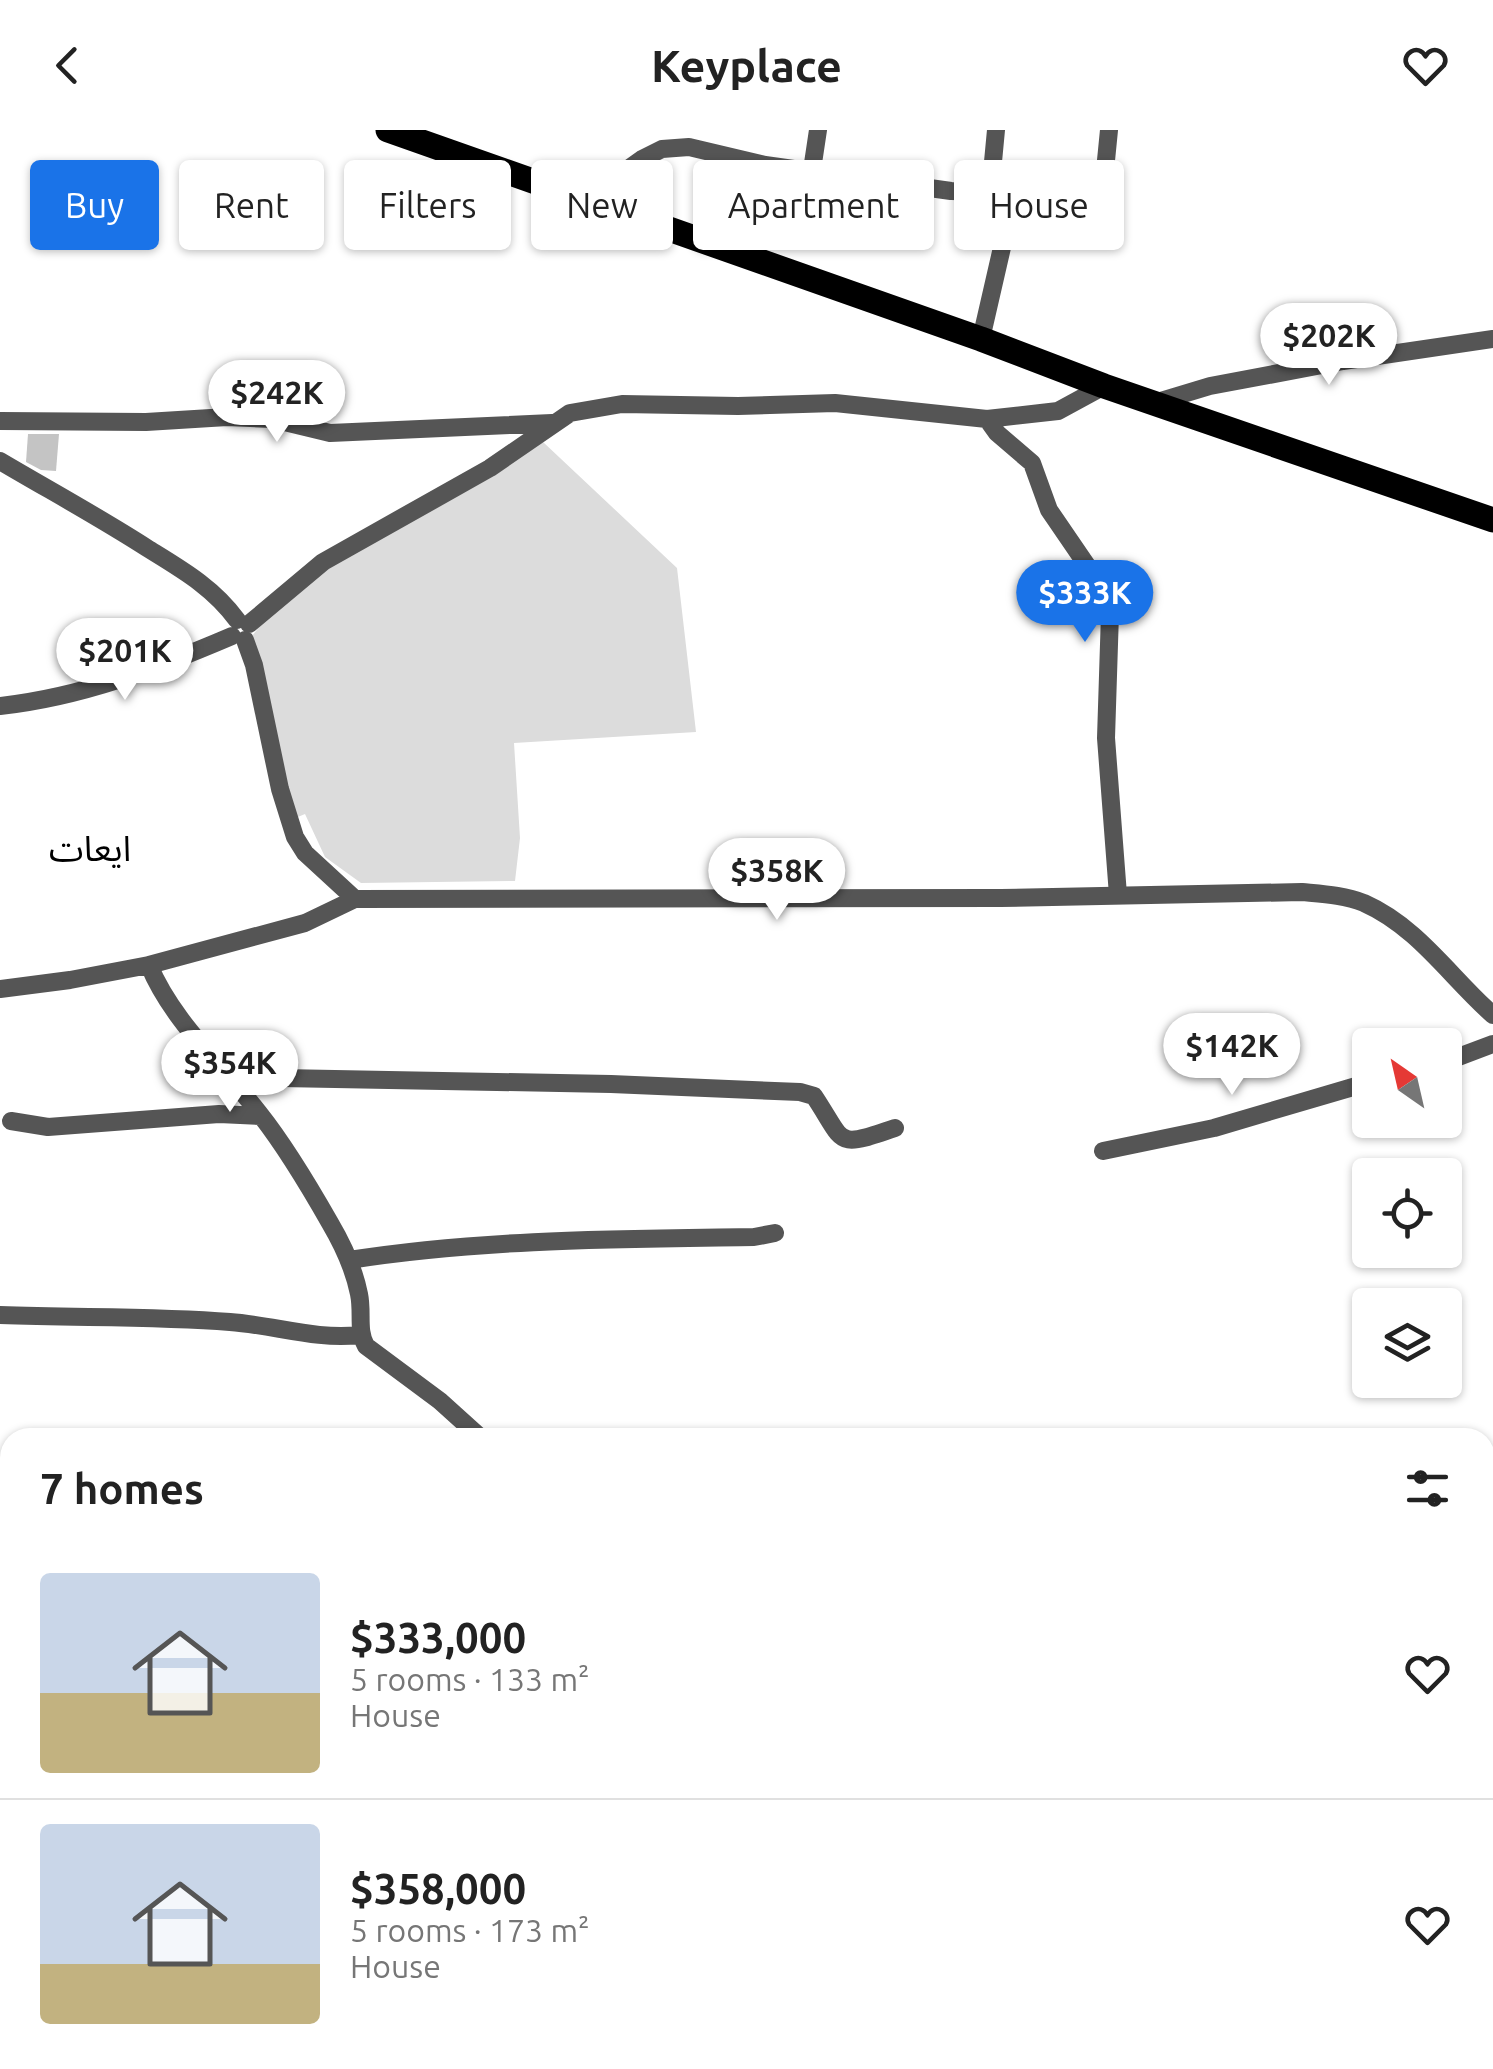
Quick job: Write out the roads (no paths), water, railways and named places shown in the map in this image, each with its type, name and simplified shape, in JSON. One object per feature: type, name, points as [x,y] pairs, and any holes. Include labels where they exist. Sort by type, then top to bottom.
[{"type":"main road","points":[[388,130],[531,180]]},
{"type":"main road","points":[[673,231],[1104,386],[1493,520]]},
{"type":"street","points":[[814,160],[818,130]]},
{"type":"street","points":[[992,160],[996,130]]},
{"type":"street","points":[[1106,160],[1109,130]]},
{"type":"street","points":[[642,160],[662,149],[690,147],[745,160]]},
{"type":"street","points":[[981,339],[1001,250]]},
{"type":"street","points":[[1156,402],[1195,389],[1343,361],[1493,339]]},
{"type":"street","points":[[0,706],[65,695],[138,675],[241,630],[322,562],[490,468],[570,412],[622,404],[835,403],[987,419],[1058,410],[1104,386]]},
{"type":"street","points":[[0,421],[146,422],[227,417],[272,419],[330,433],[552,423]]},
{"type":"street","points":[[987,419],[997,433],[1032,462],[1049,510],[1107,600],[1107,757],[1118,895]]},
{"type":"street","points":[[0,462],[110,524],[222,600],[241,630],[254,665],[280,789],[295,838],[304,852],[355,899]]},
{"type":"street","points":[[0,989],[149,965],[305,924],[355,899],[577,901],[1302,892],[1363,903],[1430,949],[1493,1015]]},
{"type":"street","points":[[149,965],[175,1009],[261,1116],[305,1181],[349,1260],[360,1297],[359,1334],[375,1356],[470,1428]]},
{"type":"street","points":[[1462,1056],[1493,1044]]},
{"type":"street","points":[[229,1076],[800,1092],[814,1096],[836,1134],[846,1138],[858,1140],[895,1128]]},
{"type":"street","points":[[1103,1151],[1214,1128],[1352,1087]]},
{"type":"street","points":[[10,1121],[48,1127],[219,1114],[261,1116]]},
{"type":"street","points":[[349,1260],[499,1242],[775,1233]]},
{"type":"street","points":[[0,1315],[206,1320],[334,1338],[359,1334]]},
{"type":"district","name":"ايعات","points":[[90,849]]}]
